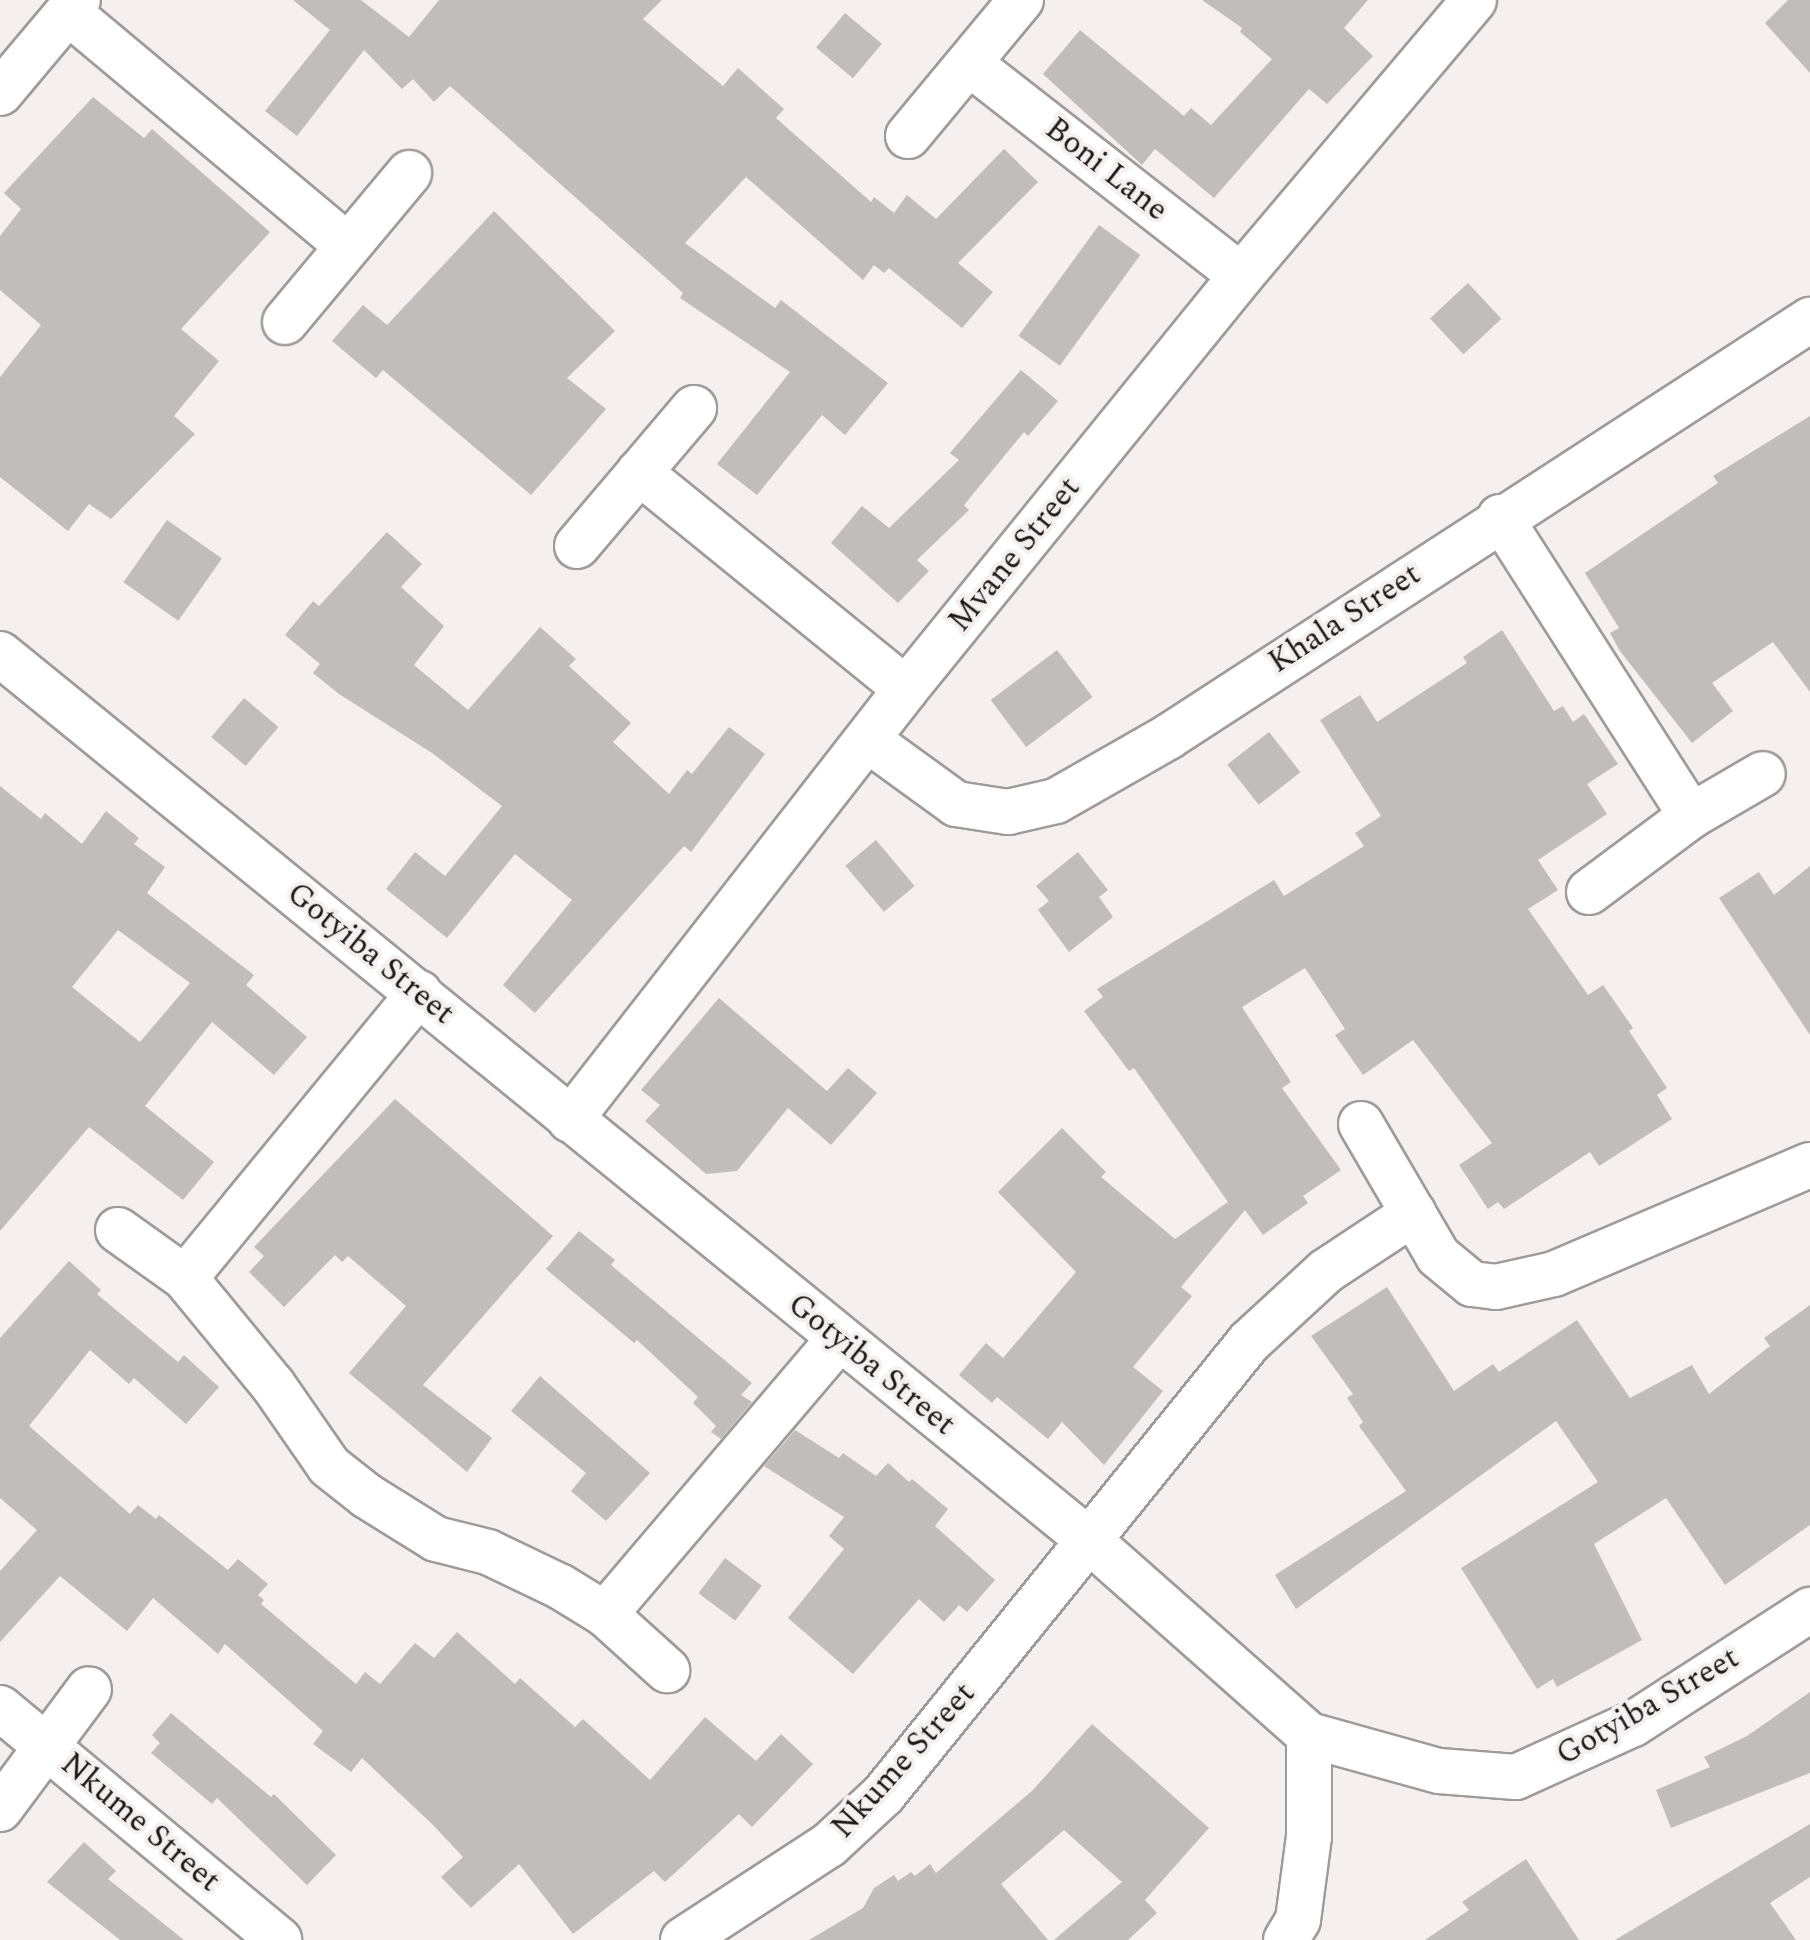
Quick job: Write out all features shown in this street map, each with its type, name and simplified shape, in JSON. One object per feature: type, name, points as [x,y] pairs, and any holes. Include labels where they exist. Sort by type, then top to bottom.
[{"type":"street","points":[[908,136],[1021,0]]},
{"type":"street","name":"Mvane Street","points":[[570,1120],[906,689],[1241,276],[1474,0]]},
{"type":"street","points":[[0,93],[73,6],[345,244]]},
{"type":"street","name":"Boni Lane","points":[[970,64],[1241,276]]},
{"type":"street","points":[[285,322],[345,244],[409,173]]},
{"type":"street","name":"Khala Street","points":[[868,740],[956,804],[1008,812],[1056,801],[1168,737],[1500,517],[1810,320]]},
{"type":"street","points":[[577,546],[694,408]]},
{"type":"street","points":[[639,472],[906,689]]},
{"type":"street","points":[[1500,517],[1691,816]]},
{"type":"street","name":"Gotyiba Street","points":[[0,655],[1091,1542],[1309,1735],[1439,1771],[1516,1777],[1633,1724],[1810,1610]]},
{"type":"street","points":[[1589,892],[1691,816],[1763,774]]},
{"type":"street","points":[[185,1278],[419,993]]},
{"type":"street","points":[[1361,1124],[1438,1256],[1472,1284],[1496,1287],[1554,1274],[1810,1165]]},
{"type":"street","name":"Nkume Street","points":[[683,1940],[829,1845],[883,1795],[1091,1542],[1189,1412],[1279,1310],[1326,1271],[1414,1213]]},
{"type":"street","points":[[118,1230],[185,1278],[338,1473],[436,1539],[524,1567],[605,1614],[667,1670]]},
{"type":"street","points":[[605,1614],[839,1339]]},
{"type":"street","points":[[0,1809],[50,1747],[89,1689]]},
{"type":"street","name":"Nkume Street","points":[[0,1708],[279,1940]]},
{"type":"street","points":[[1286,1940],[1298,1920],[1309,1837],[1309,1735]]},
{"type":"building","points":[[293,0],[361,0],[409,37],[439,0],[662,0],[643,19],[723,86],[738,68],[784,109],[776,118],[871,202],[874,197],[894,213],[907,195],[936,219],[1004,149],[1038,182],[958,263],[993,292],[962,328],[889,268],[884,273],[874,265],[863,280],[746,177],[685,243],[775,308],[781,300],[888,383],[845,435],[822,415],[757,495],[717,464],[790,372],[680,298],[683,293],[450,86],[434,102],[413,79],[402,89],[364,50],[297,136],[265,111],[330,30]]},
{"type":"building","points":[[1202,0],[1368,0],[1344,28],[1373,56],[1327,104],[1309,89],[1214,198],[1155,149],[1142,165],[1043,74],[1080,30],[1184,116],[1191,108],[1211,125],[1272,59],[1240,32],[1242,28]]},
{"type":"building","points":[[1788,0],[1810,0],[1810,73],[1765,23]]},
{"type":"building","points":[[845,13],[882,44],[853,78],[816,47]]},
{"type":"building","points":[[93,97],[144,138],[152,129],[270,232],[181,329],[219,361],[174,416],[195,434],[111,519],[89,504],[68,531],[0,477],[0,377],[41,325],[0,290],[0,236],[21,209],[4,193]]},
{"type":"building","points":[[494,211],[615,331],[567,378],[606,409],[531,495],[383,370],[376,378],[332,341],[363,305],[387,325]]},
{"type":"building","points":[[1099,225],[1140,255],[1060,366],[1018,336]]},
{"type":"building","points":[[1468,283],[1501,319],[1463,354],[1430,318]]},
{"type":"building","points":[[1021,370],[1058,401],[1028,436],[1024,432],[964,505],[969,510],[917,560],[929,571],[898,603],[831,543],[862,506],[889,528],[959,460],[950,453]]},
{"type":"building","points":[[1810,416],[1810,692],[1773,642],[1712,683],[1733,711],[1692,743],[1620,651],[1610,633],[1619,628],[1585,573],[1718,483],[1713,476]]},
{"type":"building","points":[[167,520],[222,558],[178,621],[123,582]]},
{"type":"building","points":[[387,532],[422,564],[401,587],[444,626],[414,665],[468,710],[540,627],[576,659],[569,666],[631,723],[613,742],[669,794],[687,770],[692,774],[729,727],[765,754],[691,852],[684,846],[535,1013],[503,985],[572,900],[515,854],[447,938],[386,889],[415,852],[445,876],[502,806],[432,753],[339,694],[313,673],[320,664],[285,635],[313,601],[319,606]]},
{"type":"building","points":[[1502,630],[1554,711],[1563,706],[1573,722],[1584,714],[1618,764],[1587,784],[1607,814],[1538,860],[1558,890],[1528,909],[1588,995],[1603,985],[1633,1028],[1629,1031],[1667,1088],[1657,1095],[1672,1119],[1599,1166],[1590,1152],[1504,1209],[1498,1202],[1488,1209],[1459,1165],[1492,1143],[1413,1040],[1363,1075],[1335,1035],[1345,1029],[1305,968],[1242,1007],[1291,1082],[1282,1088],[1341,1170],[1303,1196],[1308,1203],[1263,1235],[1245,1210],[1181,1287],[1192,1296],[1133,1367],[1163,1391],[1104,1465],[1062,1422],[1048,1439],[997,1397],[992,1403],[959,1375],[986,1343],[1003,1358],[1076,1272],[998,1192],[1062,1128],[1106,1172],[1101,1177],[1175,1239],[1228,1202],[1134,1068],[1129,1071],[1084,1011],[1103,997],[1097,989],[1274,880],[1284,896],[1364,846],[1355,833],[1381,816],[1320,720],[1360,695],[1377,722],[1467,663],[1463,657]]},
{"type":"building","points":[[1057,650],[1093,697],[1026,747],[991,700]]},
{"type":"building","points":[[244,698],[278,727],[246,766],[211,737]]},
{"type":"building","points":[[1269,732],[1300,772],[1259,805],[1227,765]]},
{"type":"building","points":[[0,786],[41,819],[45,813],[82,844],[106,811],[139,838],[134,844],[165,867],[147,893],[254,975],[246,985],[307,1037],[274,1075],[212,1022],[145,1106],[214,1162],[183,1200],[89,1127],[0,1231]],"holes":[[[118,930],[190,983],[140,1042],[72,987]]]},
{"type":"building","points":[[876,840],[915,886],[884,912],[845,866]]},
{"type":"building","points":[[1078,852],[1108,890],[1099,897],[1113,917],[1069,952],[1038,910],[1049,901],[1036,886]]},
{"type":"building","points":[[1810,866],[1810,1035],[1719,898],[1759,872],[1774,895]]},
{"type":"building","points":[[719,998],[827,1091],[848,1068],[877,1093],[831,1145],[788,1108],[737,1171],[706,1174],[645,1121],[660,1105],[641,1090]]},
{"type":"building","points":[[395,1099],[553,1236],[423,1385],[492,1438],[467,1472],[349,1373],[406,1306],[348,1256],[342,1262],[335,1255],[284,1307],[249,1272],[264,1256],[254,1247]]},
{"type":"building","points":[[579,1231],[615,1260],[611,1265],[752,1383],[741,1395],[752,1402],[721,1439],[711,1432],[716,1426],[693,1403],[698,1397],[637,1340],[634,1343],[546,1269]]},
{"type":"building","points":[[69,1261],[101,1290],[97,1294],[178,1362],[184,1355],[219,1387],[186,1424],[134,1378],[129,1384],[90,1350],[29,1426],[130,1514],[138,1505],[156,1519],[159,1515],[228,1570],[238,1559],[268,1584],[258,1595],[264,1600],[261,1604],[356,1684],[365,1672],[380,1684],[415,1643],[434,1658],[457,1632],[515,1684],[520,1678],[575,1727],[583,1719],[650,1780],[705,1717],[756,1761],[781,1734],[813,1764],[752,1827],[739,1814],[665,1882],[654,1871],[573,1934],[519,1864],[471,1908],[441,1877],[463,1857],[433,1825],[362,1758],[351,1772],[313,1744],[323,1731],[225,1644],[218,1654],[153,1598],[127,1631],[60,1576],[0,1642],[0,1571],[37,1530],[0,1498],[0,1338]]},
{"type":"building","points":[[1387,1287],[1454,1391],[1493,1364],[1499,1372],[1577,1320],[1630,1398],[1692,1365],[1709,1394],[1770,1346],[1764,1338],[1810,1305],[1810,1525],[1725,1585],[1666,1498],[1594,1544],[1642,1640],[1557,1687],[1553,1679],[1537,1689],[1461,1568],[1598,1482],[1556,1421],[1296,1609],[1275,1575],[1406,1491],[1359,1426],[1363,1422],[1347,1398],[1353,1394],[1311,1336]]},
{"type":"building","points":[[540,1376],[650,1473],[606,1521],[571,1491],[586,1473],[511,1411]]},
{"type":"building","points":[[795,1430],[839,1458],[843,1453],[876,1476],[888,1463],[909,1482],[912,1479],[948,1509],[935,1526],[995,1580],[967,1612],[959,1605],[944,1622],[919,1599],[853,1674],[788,1618],[844,1549],[829,1536],[844,1517],[764,1466]]},
{"type":"building","points":[[725,1558],[762,1586],[735,1621],[699,1593]]},
{"type":"building","points":[[1810,1692],[1810,1773],[1671,1828],[1656,1790],[1710,1767],[1704,1757],[1747,1736]]},
{"type":"building","points":[[171,1713],[271,1797],[274,1794],[336,1855],[307,1885],[217,1798],[212,1804],[151,1753],[160,1743],[152,1735]]},
{"type":"building","points":[[1092,1724],[1209,1828],[1145,1900],[1157,1913],[1128,1940],[1054,1940],[1122,1882],[1064,1830],[1001,1884],[1048,1940],[809,1940],[863,1908],[874,1888],[894,1875],[898,1881],[911,1872],[915,1876],[930,1864],[936,1873],[1033,1790]]},
{"type":"building","points":[[1810,1824],[1810,1877],[1770,1903],[1796,1940],[1615,1940]]},
{"type":"building","points":[[84,1842],[116,1871],[108,1879],[184,1940],[120,1940],[47,1882]]},
{"type":"building","points":[[1526,1859],[1579,1940],[1425,1940],[1469,1910],[1462,1902]]}]
